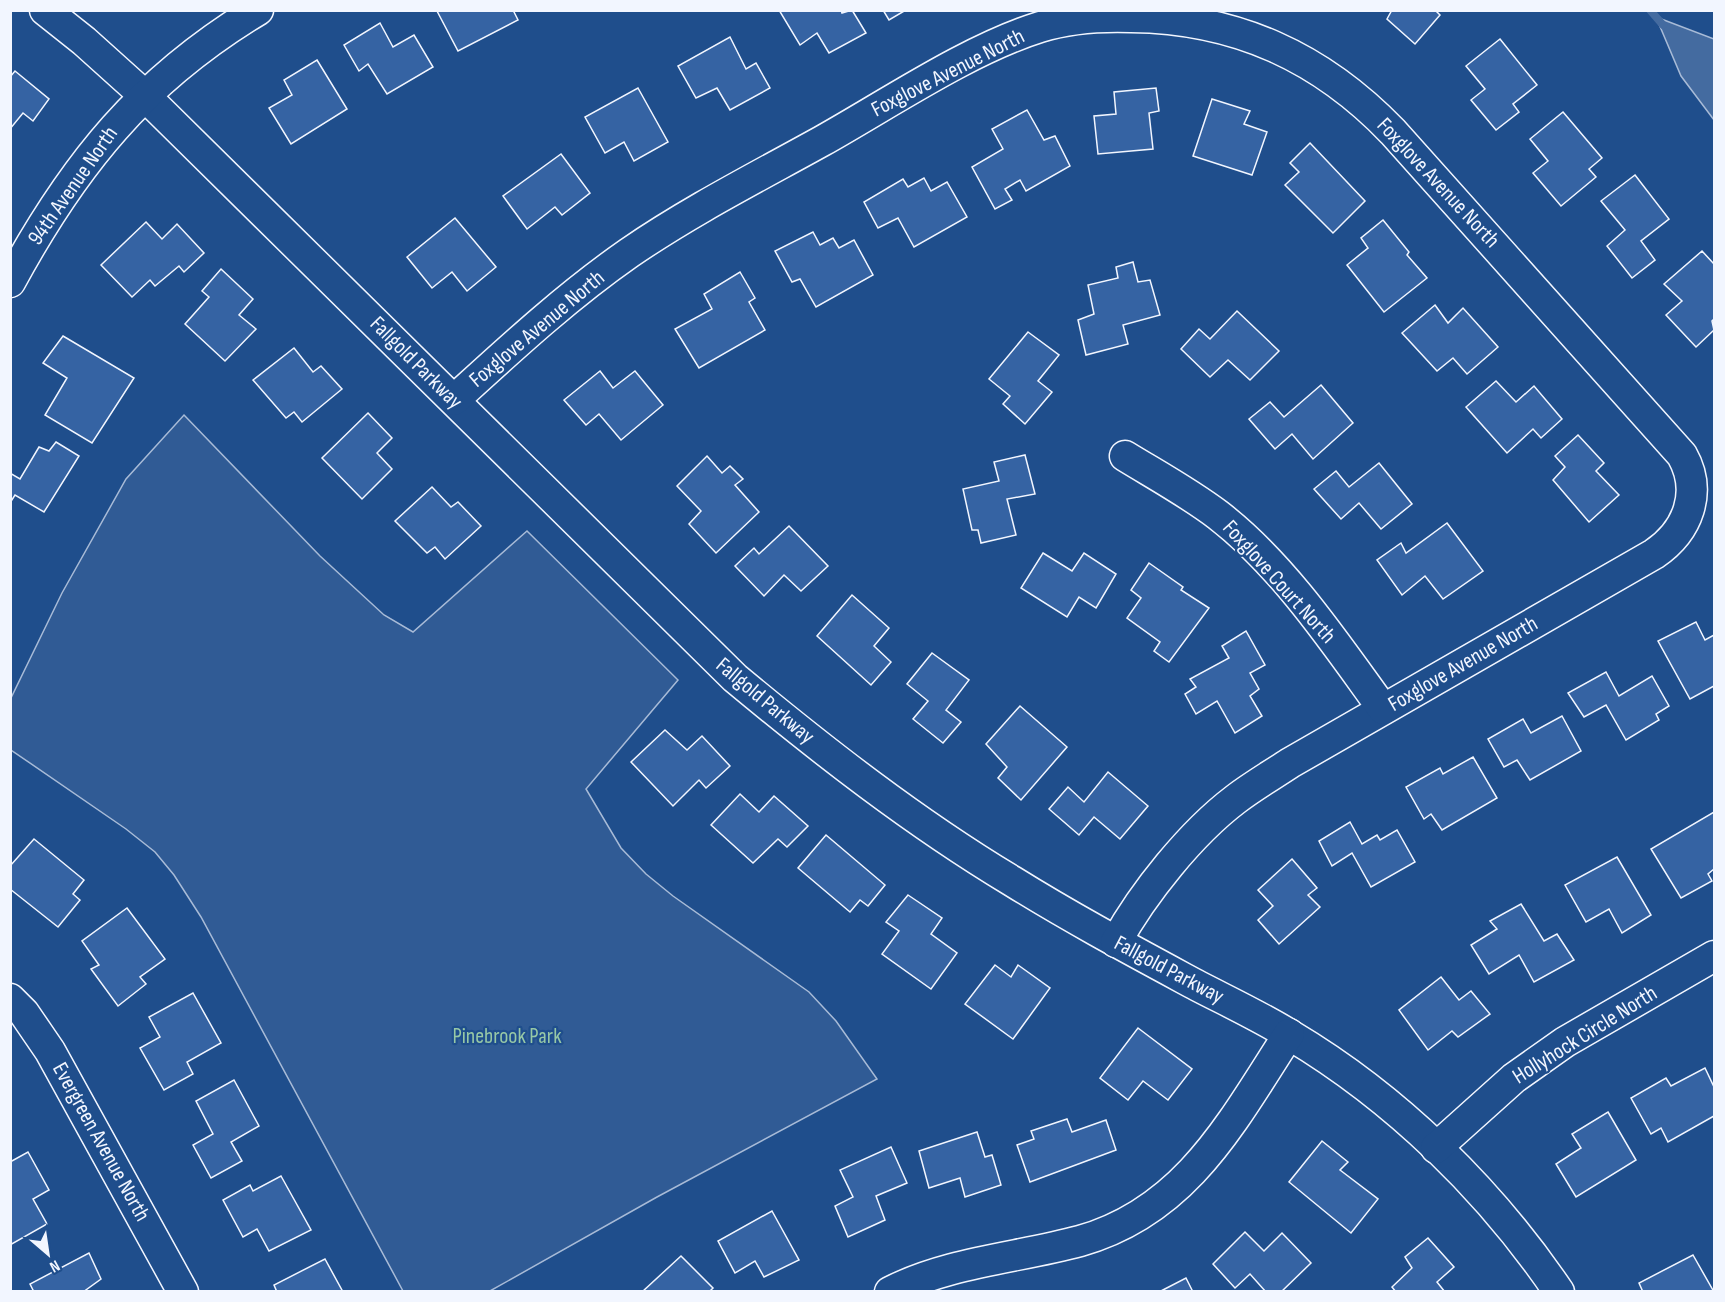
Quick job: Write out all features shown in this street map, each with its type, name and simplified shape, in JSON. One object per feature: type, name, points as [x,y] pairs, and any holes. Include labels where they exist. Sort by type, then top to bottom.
[{"type":"street","name":"Fallgold Parkway","points":[[45,10],[84,40],[144,96],[712,656],[804,735],[921,822],[1011,881],[1116,942],[1289,1034],[1373,1093],[1437,1148],[1491,1203],[1535,1256],[1559,1292]]},
{"type":"street","name":"94th Avenue North","points":[[10,282],[77,172],[112,128],[184,61],[258,10]]},
{"type":"street","name":"Foxglove Avenue North","points":[[454,400],[569,297],[639,246],[687,216],[1036,19],[1115,16],[1167,17],[1200,21],[1261,40],[1316,69],[1344,87],[1378,117],[1478,225],[1682,455],[1690,470],[1693,485],[1690,505],[1683,526],[1670,543],[1290,763],[1229,805],[1180,853],[1129,919],[1116,942]]},
{"type":"street","name":"Foxglove Court North","points":[[1125,456],[1217,515],[1244,537],[1310,612],[1383,710]]},
{"type":"street","name":"Hollyhock Circle North","points":[[1437,1148],[1514,1078],[1565,1042],[1714,956]]},
{"type":"street","name":"Evergreen Avenue North","points":[[10,999],[24,1013],[50,1051],[183,1292]]},
{"type":"street","points":[[890,1292],[954,1268],[1081,1240],[1149,1208],[1202,1164],[1289,1034]]},
{"type":"shaded area","points":[[1656,17],[1714,39],[1714,120],[1681,76]]},
{"type":"shaded area","name":"Pinebrook Park","points":[[184,415],[320,556],[384,615],[413,632],[527,531],[678,680],[586,789],[621,848],[646,874],[673,896],[809,992],[836,1021],[877,1079],[657,1197],[490,1291],[403,1291],[201,917],[174,875],[155,852],[126,829],[11,750],[11,698],[62,593],[126,479]]},
{"type":"building","points":[[513,10],[518,20],[458,51],[437,11]]},
{"type":"building","points":[[779,10],[841,10],[842,13],[852,10],[866,33],[829,53],[817,33],[800,45]]},
{"type":"building","points":[[883,10],[906,10],[889,20]]},
{"type":"building","points":[[1392,10],[1435,10],[1440,15],[1415,44],[1387,19]]},
{"type":"building","points":[[380,23],[393,47],[414,35],[433,67],[387,94],[368,64],[359,71],[344,45]]},
{"type":"building","points":[[730,37],[746,69],[756,63],[770,88],[730,110],[717,88],[696,98],[678,66]]},
{"type":"building","points":[[1500,39],[1537,85],[1513,104],[1519,112],[1496,130],[1471,100],[1485,89],[1466,66]]},
{"type":"building","points":[[317,60],[347,109],[291,144],[269,108],[292,95],[284,80]]},
{"type":"building","points":[[15,71],[49,99],[33,121],[23,113],[10,129],[10,77]]},
{"type":"building","points":[[638,88],[668,142],[634,161],[624,142],[605,153],[585,117]]},
{"type":"building","points":[[1156,88],[1159,111],[1149,113],[1153,149],[1098,154],[1094,116],[1116,114],[1114,92]]},
{"type":"building","points":[[1212,99],[1250,111],[1244,124],[1267,132],[1252,175],[1193,156]]},
{"type":"building","points":[[1027,110],[1044,140],[1055,136],[1070,166],[1026,191],[1020,180],[1005,189],[1012,200],[995,209],[972,167],[1003,149],[992,129]]},
{"type":"building","points":[[1563,112],[1602,158],[1589,169],[1596,177],[1561,206],[1533,173],[1548,161],[1530,139]]},
{"type":"building","points":[[1310,143],[1365,201],[1333,233],[1285,185],[1299,172],[1290,163]]},
{"type":"building","points":[[561,154],[590,193],[562,215],[555,207],[527,229],[503,196]]},
{"type":"building","points":[[1635,175],[1669,219],[1641,241],[1655,260],[1632,278],[1607,246],[1625,230],[1601,201]]},
{"type":"building","points":[[924,178],[931,191],[947,182],[967,217],[914,247],[898,218],[878,228],[864,202],[903,179],[908,187]]},
{"type":"building","points":[[455,218],[496,267],[467,291],[452,272],[432,288],[407,257]]},
{"type":"building","points":[[1383,220],[1409,252],[1407,255],[1427,278],[1384,312],[1347,265],[1368,248],[1361,238]]},
{"type":"building","points":[[146,222],[162,239],[177,224],[204,253],[184,272],[179,266],[155,286],[150,280],[132,297],[101,265]]},
{"type":"building","points":[[813,232],[820,245],[833,238],[839,248],[854,240],[873,275],[816,307],[800,279],[792,282],[775,251]]},
{"type":"building","points":[[1702,251],[1714,264],[1714,319],[1712,321],[1714,330],[1696,347],[1666,315],[1682,301],[1664,284]]},
{"type":"building","points":[[1133,262],[1138,282],[1150,280],[1160,315],[1123,325],[1128,344],[1086,355],[1078,320],[1094,314],[1088,285],[1118,278],[1116,267]]},
{"type":"building","points":[[221,269],[253,299],[239,315],[256,329],[225,361],[185,324],[209,297],[202,291]]},
{"type":"building","points":[[740,272],[755,298],[749,302],[765,330],[699,368],[675,329],[712,309],[704,294]]},
{"type":"building","points":[[1435,305],[1448,323],[1463,308],[1498,347],[1467,374],[1453,358],[1437,371],[1402,333]]},
{"type":"building","points":[[1237,311],[1279,351],[1250,380],[1228,360],[1210,377],[1181,349],[1199,329],[1210,339]]},
{"type":"building","points":[[1028,332],[1059,355],[1038,381],[1052,392],[1025,424],[1003,404],[1010,396],[989,379]]},
{"type":"building","points":[[63,336],[134,378],[92,443],[45,415],[67,378],[43,363]]},
{"type":"building","points":[[294,348],[313,372],[321,366],[342,389],[302,422],[294,412],[286,418],[253,380]]},
{"type":"building","points":[[600,371],[613,388],[635,371],[663,405],[621,440],[599,414],[586,425],[564,400]]},
{"type":"building","points":[[1496,381],[1516,402],[1534,386],[1562,419],[1541,438],[1533,429],[1507,453],[1466,407]]},
{"type":"building","points":[[1321,385],[1353,423],[1313,459],[1292,434],[1275,449],[1249,419],[1270,402],[1284,417]]},
{"type":"building","points":[[368,413],[392,438],[377,453],[392,469],[362,499],[322,458]]},
{"type":"building","points":[[1578,435],[1604,463],[1596,471],[1619,495],[1589,522],[1553,480],[1565,467],[1555,456]]},
{"type":"building","points":[[56,442],[79,456],[44,512],[15,495],[10,503],[10,473],[20,479],[39,447],[49,451]]},
{"type":"building","points":[[1025,455],[1035,494],[1007,499],[1016,535],[981,543],[978,530],[972,530],[963,489],[999,481],[994,462]]},
{"type":"building","points":[[707,456],[722,473],[730,466],[743,479],[735,485],[759,512],[716,553],[689,524],[701,511],[677,486]]},
{"type":"building","points":[[1379,463],[1412,504],[1381,529],[1359,503],[1341,519],[1314,489],[1336,471],[1349,487]]},
{"type":"building","points":[[432,487],[451,507],[458,502],[481,526],[445,559],[435,547],[427,553],[395,521]]},
{"type":"building","points":[[1447,523],[1483,571],[1443,599],[1425,576],[1402,595],[1377,560],[1401,543],[1406,553]]},
{"type":"building","points":[[789,526],[828,566],[801,591],[784,575],[764,596],[735,566],[754,548],[759,554]]},
{"type":"building","points":[[1043,553],[1072,571],[1084,553],[1116,574],[1096,608],[1079,597],[1067,617],[1021,588]]},
{"type":"building","points":[[1149,563],[1183,587],[1181,590],[1209,608],[1169,662],[1154,651],[1160,642],[1127,618],[1141,598],[1131,590]]},
{"type":"building","points":[[852,595],[889,628],[874,646],[891,662],[871,685],[817,636]]},
{"type":"building","points":[[1696,622],[1705,640],[1714,635],[1714,686],[1690,699],[1658,641]]},
{"type":"building","points":[[1246,631],[1265,665],[1250,673],[1259,689],[1250,696],[1262,716],[1235,733],[1217,701],[1196,714],[1185,694],[1196,687],[1190,679],[1229,658],[1222,646]]},
{"type":"building","points":[[932,653],[969,680],[946,710],[961,722],[943,743],[913,719],[928,701],[907,684]]},
{"type":"building","points":[[1606,672],[1619,696],[1652,676],[1669,706],[1656,714],[1659,720],[1626,740],[1606,705],[1584,717],[1568,693]]},
{"type":"building","points":[[1020,706],[1067,747],[1021,800],[998,778],[1007,767],[986,744]]},
{"type":"building","points":[[1562,716],[1581,751],[1530,780],[1517,760],[1504,767],[1488,739],[1523,719],[1531,733]]},
{"type":"building","points":[[665,730],[687,750],[702,736],[730,766],[706,788],[699,780],[673,806],[631,762]]},
{"type":"building","points":[[1473,757],[1497,798],[1442,830],[1431,814],[1424,819],[1406,787],[1440,768],[1443,774]]},
{"type":"building","points":[[1108,772],[1148,806],[1120,839],[1094,817],[1079,835],[1049,809],[1068,787],[1084,802]]},
{"type":"building","points":[[740,794],[759,812],[774,796],[808,826],[787,847],[778,839],[753,863],[711,825]]},
{"type":"building","points":[[1714,812],[1714,869],[1708,874],[1712,881],[1681,898],[1651,849]]},
{"type":"building","points":[[1350,822],[1362,844],[1377,835],[1380,840],[1397,830],[1415,862],[1371,887],[1352,853],[1332,866],[1319,841]]},
{"type":"building","points":[[826,835],[885,885],[868,906],[860,900],[850,912],[798,868]]},
{"type":"building","points":[[34,839],[84,880],[73,894],[80,900],[58,927],[10,889],[10,866]]},
{"type":"building","points":[[1617,857],[1651,915],[1622,933],[1609,909],[1586,922],[1565,885]]},
{"type":"building","points":[[1292,859],[1317,888],[1308,895],[1320,907],[1279,944],[1258,920],[1273,906],[1258,890]]},
{"type":"building","points":[[908,895],[942,918],[931,934],[957,953],[931,989],[882,954],[899,931],[886,922]]},
{"type":"building","points":[[1521,904],[1544,941],[1557,934],[1574,960],[1534,982],[1519,955],[1489,974],[1471,945],[1497,929],[1490,921]]},
{"type":"building","points":[[127,908],[165,959],[140,977],[146,984],[118,1006],[91,969],[99,965],[82,941]]},
{"type":"building","points":[[995,965],[1011,977],[1018,965],[1050,988],[1013,1039],[965,1004]]},
{"type":"building","points":[[1441,977],[1459,1000],[1471,991],[1490,1014],[1458,1037],[1452,1031],[1428,1050],[1399,1010]]},
{"type":"building","points":[[193,993],[221,1043],[187,1062],[193,1074],[164,1090],[140,1048],[160,1037],[149,1017]]},
{"type":"building","points":[[1138,1028],[1192,1069],[1168,1100],[1143,1081],[1128,1100],[1100,1078]]},
{"type":"building","points":[[1705,1068],[1714,1087],[1714,1116],[1668,1142],[1661,1128],[1651,1134],[1631,1098],[1666,1078],[1671,1086]]},
{"type":"building","points":[[234,1080],[259,1126],[231,1142],[242,1161],[211,1178],[193,1145],[213,1134],[196,1101]]},
{"type":"building","points":[[1608,1112],[1636,1160],[1576,1197],[1556,1164],[1581,1148],[1572,1134]]},
{"type":"building","points":[[1067,1119],[1072,1132],[1106,1120],[1116,1150],[1030,1182],[1017,1145],[1034,1139],[1031,1131]]},
{"type":"building","points":[[977,1132],[985,1157],[992,1155],[1001,1185],[965,1197],[960,1178],[929,1188],[919,1151]]},
{"type":"building","points":[[1322,1141],[1348,1162],[1340,1170],[1378,1199],[1351,1233],[1289,1182]]},
{"type":"building","points":[[891,1147],[907,1183],[876,1196],[885,1220],[848,1237],[835,1206],[853,1197],[840,1170]]},
{"type":"building","points":[[28,1152],[49,1190],[33,1199],[47,1224],[10,1245],[10,1162]]},
{"type":"building","points":[[281,1176],[311,1230],[269,1251],[257,1229],[243,1237],[223,1200],[250,1185],[253,1191]]},
{"type":"building","points":[[772,1211],[799,1260],[764,1277],[755,1261],[735,1273],[718,1241]]},
{"type":"building","points":[[1245,1232],[1264,1251],[1282,1233],[1311,1263],[1281,1292],[1266,1292],[1250,1274],[1235,1288],[1213,1264]]},
{"type":"building","points":[[1428,1238],[1454,1267],[1437,1282],[1445,1292],[1396,1292],[1392,1287],[1412,1268],[1405,1257]]},
{"type":"building","points":[[89,1253],[101,1279],[83,1292],[34,1292],[30,1284]]},
{"type":"building","points":[[1693,1255],[1714,1292],[1643,1292],[1639,1283]]},
{"type":"building","points":[[681,1256],[713,1288],[709,1292],[642,1292]]},
{"type":"building","points":[[325,1259],[343,1292],[277,1292],[274,1285]]},
{"type":"building","points":[[1186,1278],[1193,1292],[1159,1292]]},
{"type":"waterway","points":[[1650,10],[1663,25]]}]
